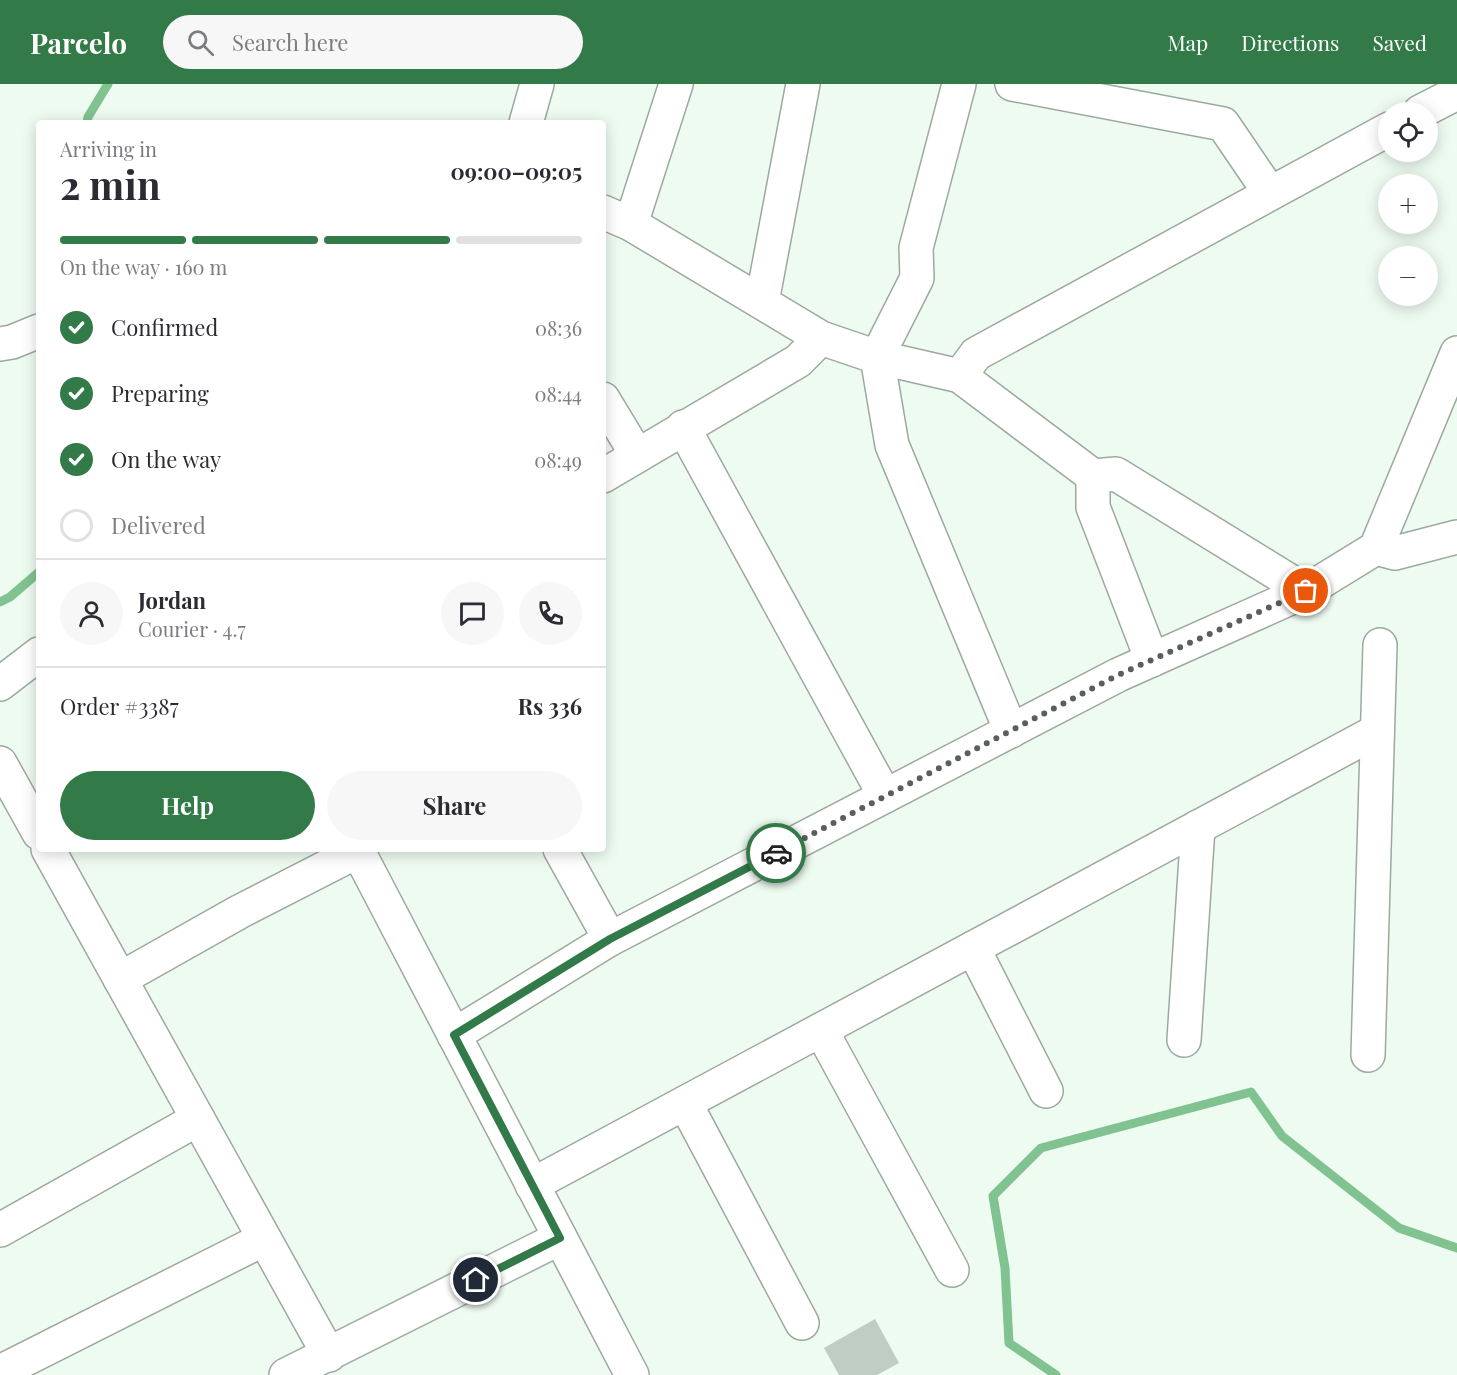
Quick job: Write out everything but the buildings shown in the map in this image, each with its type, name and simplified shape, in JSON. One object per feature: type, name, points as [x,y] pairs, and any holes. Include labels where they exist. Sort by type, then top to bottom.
[{"type":"street","points":[[527,120],[537,84]]},
{"type":"street","points":[[676,84],[617,218],[821,338],[877,357],[960,376],[1094,476],[1116,474],[1306,591]]},
{"type":"street","points":[[762,302],[803,84]]},
{"type":"street","points":[[959,84],[915,248],[917,278],[877,357],[892,445],[1011,730]]},
{"type":"street","points":[[1012,84],[1223,124],[1270,193]]},
{"type":"street","points":[[1438,103],[1457,93]]},
{"type":"street","points":[[960,376],[976,354],[1378,135]]},
{"type":"street","points":[[0,344],[36,332]]},
{"type":"street","points":[[606,474],[798,361],[821,338]]},
{"type":"street","points":[[454,1035],[610,939],[1118,675],[1306,591],[1376,548],[1457,353]]},
{"type":"street","points":[[606,404],[638,455]]},
{"type":"street","points":[[683,427],[885,796]]},
{"type":"street","points":[[1094,476],[1093,507],[1152,660]]},
{"type":"street","points":[[1376,548],[1395,553],[1457,537]]},
{"type":"street","points":[[1368,1055],[1380,645]]},
{"type":"street","points":[[0,684],[36,656]]},
{"type":"street","points":[[532,1185],[1377,730]]},
{"type":"street","points":[[0,763],[36,829]]},
{"type":"street","points":[[1184,1040],[1198,827]]},
{"type":"street","points":[[50,852],[329,1355]]},
{"type":"street","points":[[120,979],[238,912],[354,852]]},
{"type":"street","points":[[359,852],[632,1375]]},
{"type":"street","points":[[562,852],[610,939]]},
{"type":"street","points":[[973,948],[1046,1091]]},
{"type":"street","points":[[820,1030],[952,1270]]},
{"type":"street","points":[[685,1103],[802,1323]]},
{"type":"street","points":[[0,1230],[198,1119]]},
{"type":"street","points":[[286,1375],[560,1238]]},
{"type":"street","points":[[0,1372],[264,1239]]},
{"type":"waterway","points":[[88,120],[108,84]]},
{"type":"waterway","points":[[0,602],[10,597],[36,575]]},
{"type":"waterway","points":[[1056,1375],[1009,1343],[1005,1268],[993,1196],[1041,1148],[1251,1092],[1282,1136],[1399,1228],[1457,1248]]},
{"type":"way so far","points":[[776,853],[1118,675],[1306,591]]},
{"type":"route","points":[[476,1280],[560,1238],[454,1035],[610,939],[776,853]]}]
